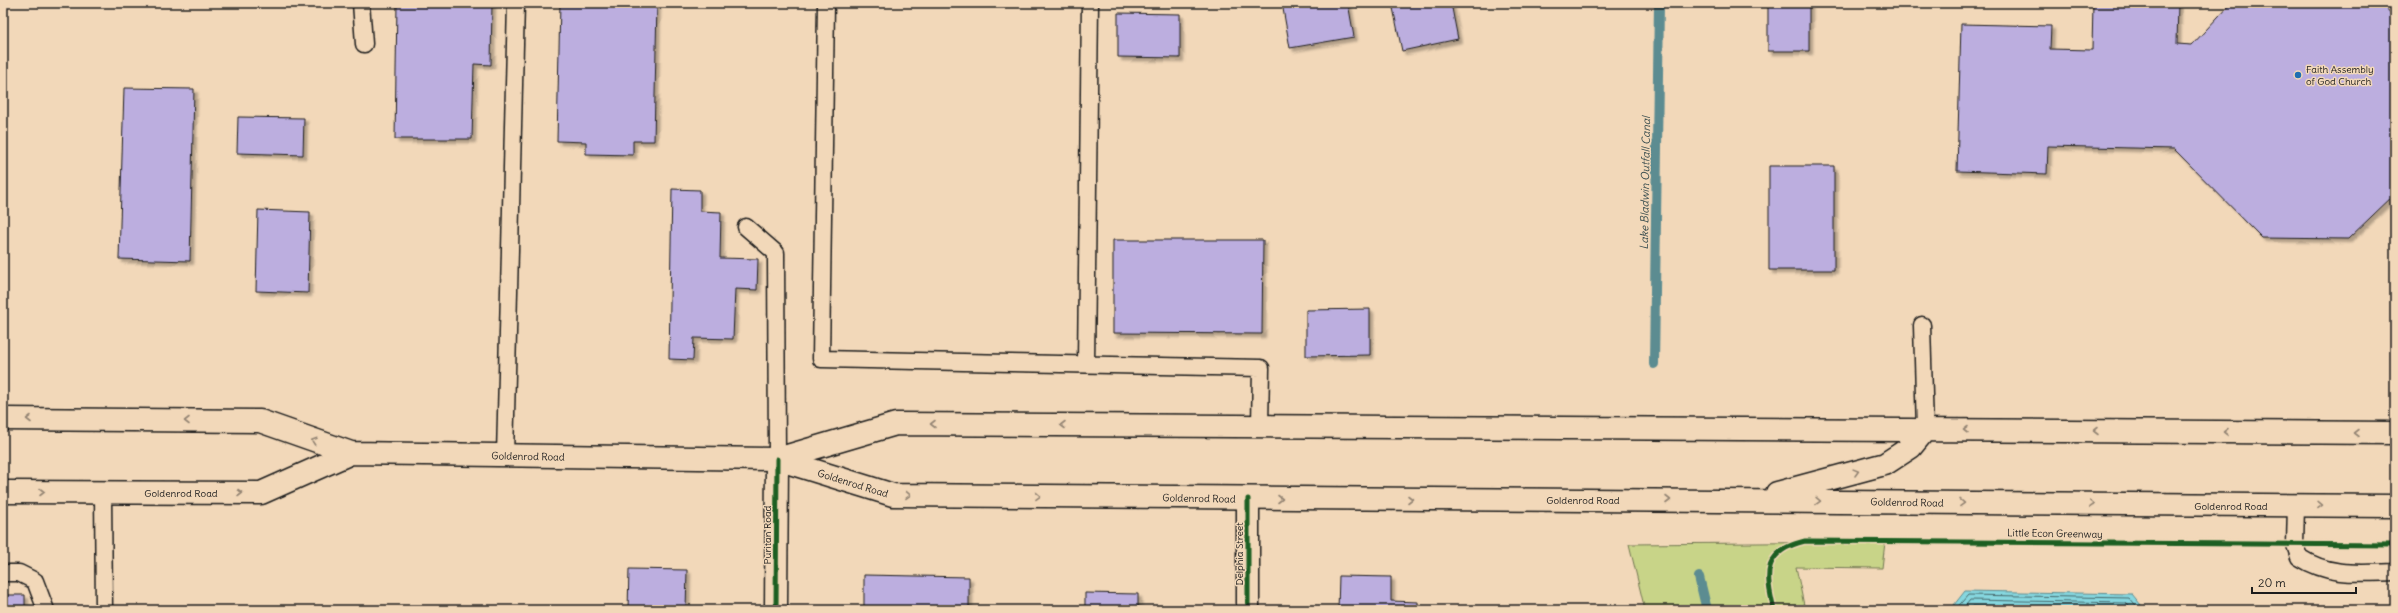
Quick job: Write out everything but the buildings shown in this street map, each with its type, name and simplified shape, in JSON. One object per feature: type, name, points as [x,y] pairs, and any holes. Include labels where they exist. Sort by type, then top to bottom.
[{"type":"main road","name":"Goldenrod Road","points":[[3,419],[260,421],[351,453],[777,459],[892,495],[1248,499],[1751,500],[2395,506]]},
{"type":"main road","name":"Goldenrod Road","points":[[777,459],[896,424],[2395,433]]},
{"type":"main road","points":[[1751,500],[1885,464],[1912,447],[1925,430]]},
{"type":"main road","name":"Goldenrod Road","points":[[3,492],[261,493],[351,453]]},
{"type":"main road","name":"Puritan Road","points":[[776,610],[777,459]]},
{"type":"main road","name":"Delphia Street","points":[[1248,499],[1248,610]]},
{"type":"lane","points":[[361,3],[364,44]]},
{"type":"lane","points":[[505,456],[516,3]]},
{"type":"lane","points":[[826,3],[821,359],[1262,368],[1260,426]]},
{"type":"lane","points":[[1086,364],[1090,3]]},
{"type":"lane","points":[[746,227],[776,253],[777,459]]},
{"type":"lane","points":[[1922,325],[1925,430]]},
{"type":"lane","points":[[103,493],[104,610]]},
{"type":"lane","points":[[2296,505],[2295,545],[2299,557],[2315,567],[2351,573],[2395,572]]},
{"type":"lane","points":[[3,573],[19,573],[35,581],[46,610]]},
{"type":"green space","points":[[1885,542],[1882,568],[1796,567],[1805,610],[1645,610],[1629,544]]},
{"type":"water","points":[[1965,591],[2132,594],[2145,610],[1950,610]]},
{"type":"waterway","name":"Lake Bladwin Outfall Canal","points":[[1654,364],[1659,3]]},
{"type":"waterway","name":"Lake Bladwin Outfall Canal","points":[[1699,577],[1707,610]]},
{"type":"cycle path","points":[[776,610],[777,459]]},
{"type":"cycle path","points":[[1248,499],[1248,610]]},
{"type":"cycle path","name":"Little Econ Greenway","points":[[1774,610],[1769,585],[1770,565],[1774,557],[1781,551],[1791,545],[1805,541],[2395,545]]},
{"type":"place","name":"Faith Assembly of God Church","points":[[2298,75]]}]
